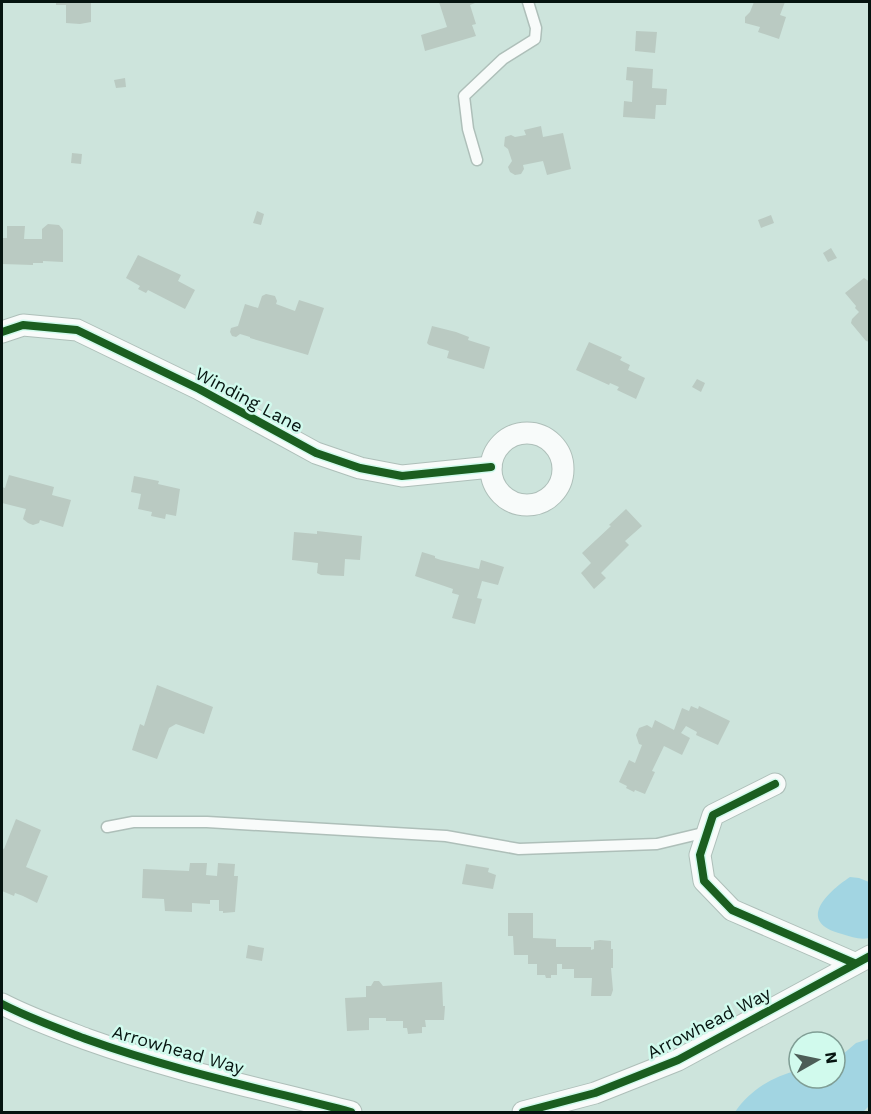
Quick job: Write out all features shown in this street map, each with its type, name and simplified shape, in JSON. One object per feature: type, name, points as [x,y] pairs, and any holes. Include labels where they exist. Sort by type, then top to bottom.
[{"type":"street","name":"Winding Lane","points":[[2,332],[23,325],[77,330],[199,389],[316,453],[360,468],[402,476],[491,467]]},
{"type":"street","points":[[775,784],[713,815],[700,855],[704,881],[732,910],[862,960]]},
{"type":"street","name":"Arrowhead Way","points":[[523,1113],[595,1093],[678,1060],[862,960]]},
{"type":"street","name":"Arrowhead Way","points":[[2,1004],[25,1016],[118,1050],[192,1072],[351,1113]]},
{"type":"lane","points":[[477,160],[468,129],[464,96],[503,59],[535,39],[536,28],[528,2]]},
{"type":"lane","points":[[106,827],[144,821],[207,822],[446,836],[519,849],[657,844],[707,832]]},
{"type":"water","points":[[850,877],[869,882],[869,938],[862,939],[842,934],[828,929],[820,922],[818,915],[825,899]]},
{"type":"water","points":[[869,1039],[869,1106],[863,1112],[735,1112],[763,1085],[787,1074],[787,1090],[847,1090],[847,1051],[856,1043]]},
{"type":"building","points":[[56,2],[91,2],[91,22],[66,23],[66,5],[56,5]]},
{"type":"building","points":[[439,2],[474,2],[470,5],[476,24],[472,25],[476,36],[425,51],[421,35],[447,27]]},
{"type":"building","points":[[754,2],[785,2],[780,15],[786,17],[779,39],[758,32],[760,27],[745,23],[745,17]]},
{"type":"building","points":[[636,31],[657,32],[655,53],[635,51]]},
{"type":"building","points":[[627,67],[653,69],[652,88],[667,89],[666,105],[656,105],[655,119],[623,117],[624,101],[632,102],[633,81],[626,80]]},
{"type":"building","points":[[125,78],[126,87],[116,88],[114,80]]},
{"type":"building","points":[[541,126],[543,137],[563,133],[571,169],[547,175],[543,161],[523,165],[524,169],[521,174],[515,175],[510,172],[508,167],[512,161],[508,149],[504,146],[505,137],[526,135],[524,130]]},
{"type":"building","points":[[72,153],[82,154],[81,164],[71,163]]},
{"type":"building","points":[[257,211],[264,214],[261,225],[253,223]]},
{"type":"building","points":[[771,215],[774,223],[761,228],[758,220]]},
{"type":"building","points":[[48,224],[59,225],[63,230],[63,262],[43,261],[43,263],[33,263],[33,265],[2,264],[2,238],[7,238],[7,226],[25,226],[24,239],[42,239],[42,229]]},
{"type":"building","points":[[831,248],[837,258],[828,262],[823,253]]},
{"type":"building","points":[[138,255],[181,275],[178,281],[195,290],[185,309],[148,290],[146,293],[138,289],[140,286],[126,278]]},
{"type":"building","points":[[864,278],[870,282],[870,342],[866,341],[851,323],[859,312],[845,293]]},
{"type":"building","points":[[266,294],[275,296],[276,304],[295,311],[299,300],[324,308],[308,355],[240,334],[236,337],[232,336],[231,328],[238,326],[245,304],[258,308],[262,296]]},
{"type":"building","points":[[432,326],[456,332],[469,337],[468,340],[490,347],[484,369],[447,358],[449,351],[429,345],[427,343]]},
{"type":"building","points":[[589,342],[622,357],[620,360],[630,365],[628,370],[645,378],[636,399],[617,390],[619,387],[610,383],[609,385],[576,370]]},
{"type":"building","points":[[697,379],[705,383],[701,392],[692,387]]},
{"type":"building","points":[[9,475],[54,487],[52,495],[71,500],[63,527],[40,520],[39,523],[33,525],[23,519],[26,509],[2,503],[2,487],[5,488]]},
{"type":"building","points":[[134,476],[159,481],[158,484],[180,489],[176,516],[166,514],[165,519],[151,516],[152,512],[138,509],[141,494],[131,492]]},
{"type":"building","points":[[626,509],[642,526],[625,541],[629,545],[601,573],[606,578],[594,589],[581,573],[591,563],[582,553]]},
{"type":"building","points":[[317,531],[362,536],[360,560],[345,559],[344,576],[321,575],[317,573],[318,563],[292,560],[294,532],[317,534]]},
{"type":"building","points":[[422,552],[441,560],[479,569],[481,560],[504,567],[498,585],[482,581],[477,598],[482,599],[475,624],[452,618],[459,595],[452,593],[453,589],[415,576]]},
{"type":"building","points":[[157,685],[213,707],[204,734],[176,724],[169,728],[157,759],[132,750],[140,724],[144,726]]},
{"type":"building","points":[[691,706],[698,709],[699,706],[730,721],[718,745],[696,735],[697,732],[686,726],[681,733],[690,738],[682,755],[664,746],[652,771],[655,772],[645,794],[635,790],[634,792],[619,782],[629,760],[635,763],[642,745],[639,744],[636,735],[639,728],[647,725],[652,728],[655,720],[674,730],[682,708],[689,711]]},
{"type":"building","points":[[16,819],[41,830],[26,867],[48,876],[37,903],[15,893],[14,896],[2,891],[2,848],[4,849]]},
{"type":"building","points":[[190,863],[207,863],[206,875],[217,876],[218,863],[235,864],[234,876],[238,876],[235,912],[219,911],[219,900],[210,900],[210,904],[192,903],[192,912],[165,911],[164,899],[142,898],[143,869],[189,871]]},
{"type":"building","points":[[466,864],[489,868],[488,872],[496,875],[493,889],[462,884]]},
{"type":"building","points":[[508,913],[533,913],[533,938],[556,939],[556,947],[591,947],[591,950],[594,949],[594,941],[611,941],[613,990],[611,996],[591,996],[592,978],[574,978],[574,969],[562,969],[562,964],[557,964],[557,975],[551,975],[551,978],[537,975],[537,964],[528,964],[528,955],[514,955],[513,936],[508,936]]},
{"type":"building","points":[[248,945],[264,948],[262,961],[246,958]]},
{"type":"building","points":[[374,981],[379,981],[383,986],[442,982],[444,1020],[425,1020],[426,1027],[422,1027],[422,1033],[408,1034],[407,1028],[403,1028],[403,1021],[369,1018],[369,1030],[347,1031],[345,998],[366,997],[366,986],[371,986]]},
{"type":"cycle path","points":[[2,332],[23,325],[77,330],[199,389],[316,453],[360,468],[402,476],[491,467]]},
{"type":"cycle path","points":[[775,784],[713,815],[700,855],[704,881],[732,910],[854,963]]},
{"type":"cycle path","points":[[523,1112],[595,1093],[678,1060],[870,956]]},
{"type":"cycle path","points":[[2,1004],[118,1050],[351,1112]]}]
